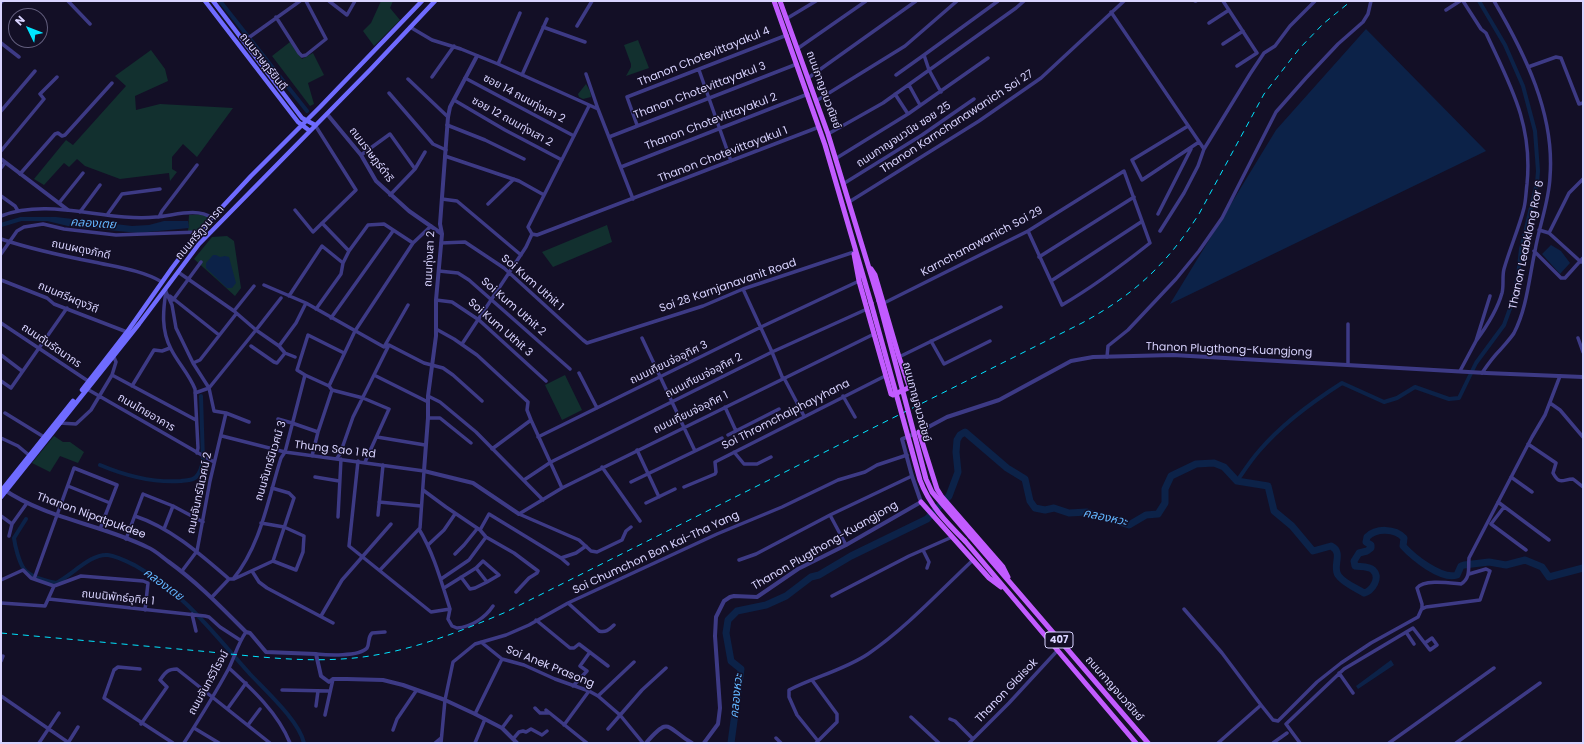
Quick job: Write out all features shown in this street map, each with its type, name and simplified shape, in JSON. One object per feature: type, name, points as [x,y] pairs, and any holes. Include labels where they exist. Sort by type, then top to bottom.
[{"type":"main road","name":"ถนนราษฎร์ยินดี","points":[[205,1],[302,126],[310,131]]},
{"type":"main road","name":"ถนนราษฎร์ยินดี","points":[[213,1],[306,121],[315,126]]},
{"type":"main road","name":"ถนนศรีภูวนารถ","points":[[1,497],[3,490],[44,437],[113,355],[162,282],[200,232],[251,176],[302,126],[422,1]]},
{"type":"main road","name":"ถนนศรีภูวนารถ","points":[[3,490],[59,424],[129,333],[164,293],[199,244],[327,114],[435,1]]},
{"type":"main road","name":"ถนนกาญจนวณิชย์","points":[[774,1],[787,35],[808,78],[819,127],[871,303],[917,473],[925,494],[933,507],[965,542],[1136,743]]},
{"type":"main road","name":"ถนนกาญจนวณิชย์","points":[[780,1],[811,94],[816,101],[828,134],[879,301],[926,478],[932,492],[1148,743]]},
{"type":"main road","points":[[402,21],[410,27]]},
{"type":"main road","points":[[320,107],[327,114]]},
{"type":"main road","points":[[853,244],[859,281],[885,376],[892,395],[909,387],[875,275],[866,261]]},
{"type":"main road","points":[[172,268],[178,272]]},
{"type":"main road","points":[[919,432],[937,489],[942,497],[950,504],[1003,568],[1014,588]]},
{"type":"main road","points":[[921,502],[989,578],[1008,593]]},
{"type":"street","points":[[68,1],[90,24]]},
{"type":"street","points":[[245,41],[300,1]]},
{"type":"street","points":[[276,17],[299,53],[302,56],[306,55],[326,39],[306,1]]},
{"type":"street","points":[[329,1],[345,14],[349,13],[356,1]]},
{"type":"street","points":[[577,26],[592,1]]},
{"type":"street","points":[[786,19],[816,1]]},
{"type":"street","points":[[797,49],[866,1]]},
{"type":"street","points":[[808,78],[916,1]]},
{"type":"street","points":[[816,101],[905,46],[957,1]]},
{"type":"street","points":[[896,75],[998,1]]},
{"type":"street","points":[[828,134],[883,103],[1024,1]]},
{"type":"street","name":"Thanon Karnchanawanich Soi 27","points":[[849,202],[979,121],[1041,78],[1124,1]]},
{"type":"street","points":[[1223,1],[1257,53],[1237,66]]},
{"type":"street","points":[[1160,231],[1184,193],[1198,166],[1204,150],[1237,94],[1264,54],[1275,46],[1290,26],[1315,1]]},
{"type":"street","points":[[1106,357],[1108,346],[1128,330],[1176,280],[1199,251],[1222,218],[1276,112],[1338,44],[1363,22],[1368,14],[1371,1]]},
{"type":"street","points":[[1446,10],[1462,1],[1481,29],[1486,33],[1510,83],[1521,112],[1528,149],[1528,175],[1525,206],[1504,271],[1503,292],[1490,322],[1476,341],[1460,371]]},
{"type":"street","name":"Thanon Leabklong Ror 6","points":[[1482,373],[1492,358],[1514,334],[1522,312],[1550,182],[1550,149],[1544,111],[1528,67],[1508,24],[1494,1]]},
{"type":"street","points":[[1209,23],[1229,10]]},
{"type":"street","points":[[1111,12],[1204,150]]},
{"type":"street","points":[[498,64],[520,13]]},
{"type":"street","points":[[522,75],[547,19]]},
{"type":"street","points":[[410,27],[432,40],[454,46],[498,64],[598,109]]},
{"type":"street","points":[[543,27],[585,42]]},
{"type":"street","points":[[1223,44],[1243,31]]},
{"type":"street","name":"Thanon Chotevittayakul 4","points":[[637,125],[627,97],[787,35]]},
{"type":"street","points":[[1,43],[19,57]]},
{"type":"street","points":[[432,77],[454,46]]},
{"type":"street","points":[[924,55],[929,70],[941,92]]},
{"type":"street","name":"ถนนทุ่งเสา 2","points":[[424,471],[428,396],[436,329],[436,300],[442,234],[440,224],[448,117],[454,100],[477,56]]},
{"type":"street","points":[[1528,67],[1556,57],[1561,58],[1579,104],[1583,103]]},
{"type":"street","points":[[835,159],[908,114],[988,58]]},
{"type":"street","name":"Thanon Chotevittayakul 3","points":[[608,137],[800,62]]},
{"type":"street","points":[[699,70],[731,161]]},
{"type":"street","points":[[1,111],[35,71]]},
{"type":"street","points":[[586,74],[608,137],[633,199]]},
{"type":"street","points":[[1,151],[44,98],[40,94],[57,77]]},
{"type":"street","name":"ซอย 14 ถนนทุ่งเสา 2","points":[[465,78],[574,136]]},
{"type":"street","points":[[408,79],[448,117]]},
{"type":"street","points":[[20,174],[55,134],[58,133],[62,136],[65,135],[112,83]]},
{"type":"street","points":[[908,85],[920,106]]},
{"type":"street","points":[[389,93],[433,144],[446,150]]},
{"type":"street","name":"Thanon Chotevittayakul 2","points":[[621,167],[811,94]]},
{"type":"street","points":[[896,94],[908,114]]},
{"type":"street","name":"ถนนกาญจนวนิช ซอย 25","points":[[843,184],[922,135],[974,99]]},
{"type":"street","name":"ซอย 12 ถนนทุ่งเสา 2","points":[[454,100],[505,130],[562,160]]},
{"type":"street","points":[[462,344],[521,255],[532,234],[528,227],[589,106]]},
{"type":"street","name":"ถนนราษฎร์ดำริ","points":[[327,114],[360,155],[376,181],[409,211],[442,234]]},
{"type":"street","points":[[447,125],[485,140],[524,159]]},
{"type":"street","points":[[295,210],[313,232],[356,190],[315,126]]},
{"type":"street","points":[[1188,126],[1132,160],[1142,180],[1199,142]]},
{"type":"street","name":"Thanon Chotevittayakul 1","points":[[532,234],[537,235],[819,127]]},
{"type":"street","points":[[360,155],[390,134],[415,169]]},
{"type":"street","points":[[1158,214],[1192,148]]},
{"type":"street","points":[[390,195],[415,169],[425,152]]},
{"type":"street","points":[[445,156],[514,179],[544,195]]},
{"type":"street","points":[[1,159],[68,210]]},
{"type":"street","points":[[1,168],[5,162]]},
{"type":"street","points":[[159,217],[197,165]]},
{"type":"street","name":"Karnchanawanich Soi 29","points":[[884,304],[1028,231],[1124,171],[1134,197],[1141,222],[1150,243],[1106,277],[1062,305],[1051,281]]},
{"type":"street","points":[[59,203],[83,173]]},
{"type":"street","points":[[488,204],[514,179]]},
{"type":"street","points":[[1549,233],[1569,193],[1583,179]]},
{"type":"street","points":[[80,212],[100,185]]},
{"type":"street","points":[[107,215],[122,194],[160,189]]},
{"type":"street","points":[[1,196],[15,206],[18,211]]},
{"type":"street","points":[[1039,257],[1134,197]]},
{"type":"street","points":[[442,199],[457,201],[521,255]]},
{"type":"street","points":[[1,216],[18,211],[68,210],[144,218],[206,213],[212,218]]},
{"type":"street","points":[[1028,231],[1051,281],[1141,222]]},
{"type":"street","points":[[322,223],[349,251]]},
{"type":"street","points":[[1,254],[17,232],[24,227],[43,224],[64,230],[116,235],[200,232]]},
{"type":"street","points":[[316,309],[341,274],[343,263],[349,251],[368,225],[384,224],[413,243]]},
{"type":"street","points":[[329,386],[355,331],[413,243],[431,226]]},
{"type":"street","points":[[331,318],[393,230]]},
{"type":"street","points":[[1534,251],[1561,278],[1565,278],[1582,260],[1549,233],[1539,230]]},
{"type":"street","name":"ถนนผดุงภักดี","points":[[1,239],[59,255],[116,266],[154,277],[162,282]]},
{"type":"street","name":"Soi Kum Uthit 1","points":[[441,243],[465,242],[509,273],[585,341]]},
{"type":"street","points":[[289,296],[322,246],[343,263]]},
{"type":"street","name":"Soi 28 Karnjanavanit Road","points":[[585,341],[589,343],[703,306],[743,289],[854,252]]},
{"type":"street","points":[[173,300],[201,262]]},
{"type":"street","name":"Soi Kum Uthit 2","points":[[439,271],[458,273],[492,299],[570,369]]},
{"type":"street","points":[[178,272],[235,312],[285,352],[295,357]]},
{"type":"street","name":"ถนนศรีผดุงวิถี","points":[[1,280],[47,298],[54,304],[129,333]]},
{"type":"street","name":"ถนนเทียนจ่ออุทิศ 3","points":[[538,437],[859,281]]},
{"type":"street","points":[[264,285],[316,309],[384,347]]},
{"type":"street","points":[[194,363],[200,360],[219,336],[254,286]]},
{"type":"street","points":[[743,289],[783,378],[804,416]]},
{"type":"street","points":[[164,293],[219,336]]},
{"type":"street","points":[[164,293],[163,328],[170,348],[191,380],[197,393],[196,420],[198,454]]},
{"type":"street","points":[[164,293],[172,305],[176,328],[207,390],[214,410],[249,422]]},
{"type":"street","points":[[1476,341],[1490,296]]},
{"type":"street","points":[[197,393],[207,390],[281,298]]},
{"type":"street","name":"Soi Kum Uthit 3","points":[[436,300],[452,302],[479,320],[546,381]]},
{"type":"street","points":[[279,346],[296,322],[306,304]]},
{"type":"street","points":[[384,347],[408,305]]},
{"type":"street","points":[[899,357],[1001,307]]},
{"type":"street","points":[[1,381],[11,388],[67,308]]},
{"type":"street","name":"ถนนเทียนจ่ออุทิศ 2","points":[[524,480],[551,462],[671,402],[772,352],[867,309]]},
{"type":"street","name":"ถนนตันรัตนากร","points":[[1,323],[38,349],[90,382]]},
{"type":"street","points":[[1348,324],[1348,365]]},
{"type":"street","points":[[1,331],[5,326]]},
{"type":"street","points":[[436,329],[462,344],[477,355],[528,402],[527,410],[562,488]]},
{"type":"street","points":[[344,353],[308,334],[297,370],[329,386],[332,390],[363,398],[389,409],[365,462]]},
{"type":"street","name":"ถนนเทียนจ่ออุทิศ 1","points":[[519,514],[562,488],[874,334]]},
{"type":"street","points":[[642,338],[695,451]]},
{"type":"street","points":[[1578,338],[1583,352]]},
{"type":"street","points":[[931,342],[944,364],[990,341]]},
{"type":"street","points":[[384,347],[389,345],[424,363],[443,368],[482,401]]},
{"type":"street","points":[[338,516],[338,458],[353,416],[389,345]]},
{"type":"street","points":[[251,346],[277,363],[285,352]]},
{"type":"street","points":[[132,386],[154,350],[162,351],[170,348]]},
{"type":"street","points":[[1,355],[22,371]]},
{"type":"street","points":[[59,424],[76,424],[91,410],[112,375],[116,362],[113,355]]},
{"type":"street","name":"Thanon Plugthong-Kuangjong","points":[[704,743],[718,724],[720,708],[715,636],[716,617],[722,604],[730,597],[757,597],[798,570],[846,545],[921,502],[902,439],[948,417],[999,400],[1070,361],[1106,357],[1172,355],[1482,373],[1583,377]]},
{"type":"street","points":[[580,373],[597,408]]},
{"type":"street","points":[[112,375],[196,420]]},
{"type":"street","name":"ถนนจันทร์นิเวศน์ 3","points":[[212,597],[246,563],[250,554],[281,458],[285,452],[305,375]]},
{"type":"street","points":[[374,375],[428,402]]},
{"type":"street","name":"Soi Thromchaiphayyhana","points":[[684,487],[714,475],[716,472],[714,462],[885,376]]},
{"type":"street","points":[[1422,610],[1422,604],[1417,588],[1419,585],[1428,582],[1461,584],[1465,581],[1469,573],[1469,560],[1528,444],[1545,416],[1560,376]]},
{"type":"street","name":"ถนนไทยอาคาร","points":[[87,389],[214,462]]},
{"type":"street","points":[[312,456],[318,432],[332,390]]},
{"type":"street","points":[[428,396],[440,402],[476,432],[543,500]]},
{"type":"street","points":[[843,396],[854,417]]},
{"type":"street","points":[[1550,402],[1560,410],[1583,437]]},
{"type":"street","points":[[725,407],[736,431]]},
{"type":"street","points":[[728,436],[779,409]]},
{"type":"street","name":"ถนนจันทร์นิเวศน์ 2","points":[[182,571],[197,551],[214,462],[222,436],[226,413]]},
{"type":"street","points":[[5,414],[44,437]]},
{"type":"street","points":[[428,418],[440,418],[471,444]]},
{"type":"street","points":[[278,419],[292,422],[318,432]]},
{"type":"street","points":[[492,448],[531,420]]},
{"type":"street","name":"Thung Sao 1 Rd","points":[[222,436],[285,452],[338,458],[424,471]]},
{"type":"street","points":[[377,437],[425,445]]},
{"type":"street","points":[[1,438],[18,446],[30,456]]},
{"type":"street","points":[[631,482],[722,438]]},
{"type":"street","points":[[1528,444],[1556,463],[1553,473],[1559,481],[1563,482],[1573,479],[1583,487]]},
{"type":"street","points":[[637,450],[659,497]]},
{"type":"street","points":[[734,452],[744,464],[757,464],[771,457]]},
{"type":"street","name":"Soi Chumchon Bon Kai-Tha Yang","points":[[441,743],[445,700],[453,662],[475,644],[506,634],[568,603],[717,534],[782,507],[838,480],[865,472],[877,465],[907,455]]},
{"type":"street","points":[[358,461],[349,546],[431,612],[450,609]]},
{"type":"street","points":[[378,515],[383,465]]},
{"type":"street","points":[[34,579],[74,468],[117,485],[100,530]]},
{"type":"street","points":[[602,468],[640,521]]},
{"type":"street","points":[[380,570],[420,528],[424,471],[473,482],[519,514],[579,540],[591,551],[597,552],[622,540],[626,530],[631,527]]},
{"type":"street","points":[[739,560],[756,554],[830,515],[912,476]]},
{"type":"street","points":[[315,477],[339,481]]},
{"type":"street","points":[[1511,478],[1532,492]]},
{"type":"street","points":[[68,486],[110,503]]},
{"type":"street","points":[[135,516],[164,529],[197,551],[231,579],[272,561],[294,498],[290,493],[272,488]]},
{"type":"street","points":[[646,503],[675,489]]},
{"type":"street","name":"Thanon Nipatpukdee","points":[[3,490],[27,503],[57,516],[150,548],[182,571],[212,597],[246,632],[250,632],[266,652],[316,654]]},
{"type":"street","points":[[423,490],[486,537],[514,553],[537,570],[538,572],[524,583],[516,592]]},
{"type":"street","points":[[126,539],[143,494],[173,506],[203,522]]},
{"type":"street","points":[[379,502],[421,506]]},
{"type":"street","points":[[1498,502],[1549,540]]},
{"type":"street","points":[[9,536],[12,524],[27,503]]},
{"type":"street","points":[[164,529],[173,506]]},
{"type":"street","points":[[1504,507],[1491,524],[1526,550]]},
{"type":"street","points":[[428,545],[444,530],[455,514]]},
{"type":"street","points":[[455,554],[478,530],[489,514],[561,558],[568,564]]},
{"type":"street","points":[[830,515],[846,545]]},
{"type":"street","points":[[1,516],[12,524]]},
{"type":"street","points":[[261,523],[284,527],[304,536],[303,552],[296,570],[272,561]]},
{"type":"street","points":[[321,616],[342,580],[391,524]]},
{"type":"street","points":[[419,529],[428,545],[444,588],[450,609],[448,619],[449,623],[454,627],[460,628],[485,616],[493,606]]},
{"type":"street","points":[[441,579],[469,560],[486,537]]},
{"type":"street","points":[[832,596],[952,537]]},
{"type":"street","points":[[561,558],[576,553],[586,546]]},
{"type":"street","points":[[923,550],[930,562],[927,568]]},
{"type":"street","points":[[812,680],[837,714],[838,719],[837,722],[817,742],[799,718],[788,692],[795,687],[850,664],[867,655],[907,622],[973,560]]},
{"type":"street","points":[[444,588],[461,577],[476,568],[483,561],[499,575],[475,588],[470,589],[461,577]]},
{"type":"street","points":[[476,568],[487,582]]},
{"type":"street","points":[[1184,608],[1274,721],[1278,721],[1317,682],[1335,668],[1371,644],[1416,619],[1426,606],[1480,600],[1490,571],[1486,569],[1469,573]]},
{"type":"street","points":[[1,580],[23,570],[34,579],[54,586],[81,576],[143,581],[148,583],[145,610]]},
{"type":"street","points":[[252,571],[259,582],[267,588],[333,623]]},
{"type":"street","points":[[49,600],[54,586]]},
{"type":"street","name":"ถนนนิพัทธ์อุทิศ 1","points":[[1,603],[45,606],[49,600],[192,614],[207,617],[240,640]]},
{"type":"street","points":[[568,603],[599,631],[606,631],[614,625]]},
{"type":"street","points":[[192,614],[196,631]]},
{"type":"street","points":[[536,620],[570,648],[574,648],[580,644],[608,666]]},
{"type":"street","points":[[1300,743],[1286,724],[1344,669],[1414,628],[1425,643]]},
{"type":"street","name":"ถนนจันทร์วิโรจน์","points":[[184,743],[229,668],[237,651],[240,640],[246,632]]},
{"type":"street","points":[[386,632],[372,633],[369,637],[366,649],[350,654],[336,656],[316,654],[321,676],[329,682],[333,679],[383,680],[403,685],[416,691],[445,700],[485,719],[502,728],[517,743]]},
{"type":"street","points":[[1406,632],[1414,644]]},
{"type":"street","name":"Soi Anek Prasong","points":[[481,642],[502,659],[524,665],[598,696],[620,715],[644,743]]},
{"type":"street","name":"Thanon Glaisok","points":[[969,743],[1009,703],[1057,650]]},
{"type":"street","points":[[573,686],[587,671],[580,666],[590,652]]},
{"type":"street","points":[[1,661],[4,656]]},
{"type":"street","points":[[475,714],[502,659]]},
{"type":"street","points":[[598,696],[634,662]]},
{"type":"street","points":[[140,669],[118,667],[114,670],[104,698],[141,724],[173,743]]},
{"type":"street","points":[[229,668],[246,683],[265,704],[279,723],[290,743]]},
{"type":"street","points":[[608,729],[642,690],[666,668]]},
{"type":"street","points":[[1388,743],[1494,668]]},
{"type":"street","points":[[141,724],[167,687],[160,680],[166,671],[177,669],[228,708],[270,743]]},
{"type":"street","points":[[1339,673],[1353,693]]},
{"type":"street","points":[[325,715],[329,691],[333,679]]},
{"type":"street","points":[[228,708],[246,683]]},
{"type":"street","points":[[1456,743],[1540,683]]},
{"type":"street","points":[[282,690],[329,691]]},
{"type":"street","points":[[316,706],[318,691]]},
{"type":"street","points":[[393,730],[398,719],[416,691]]},
{"type":"street","points":[[564,725],[589,691]]},
{"type":"street","points":[[1,696],[68,743],[78,727]]},
{"type":"street","points":[[1218,743],[1261,705]]},
{"type":"street","points":[[248,725],[260,708]]},
{"type":"street","points":[[535,708],[540,713],[547,712],[586,743]]},
{"type":"street","points":[[39,743],[59,713]]},
{"type":"street","points":[[502,728],[511,716]]},
{"type":"street","points":[[911,717],[939,743]]},
{"type":"street","points":[[475,743],[485,719]]},
{"type":"street","points":[[950,719],[973,739]]},
{"type":"street","points":[[644,743],[663,726],[668,726],[692,743]]},
{"type":"street","points":[[194,728],[219,743]]},
{"type":"street","points":[[513,739],[519,732],[523,731],[526,732],[532,729],[542,735],[547,731]]},
{"type":"street","points":[[1273,743],[1286,733]]},
{"type":"street","points":[[435,743],[441,738]]},
{"type":"street","points":[[776,738],[781,743]]},
{"type":"green space","points":[[381,1],[393,1],[390,8],[400,20],[374,46],[363,31],[371,23]]},
{"type":"green space","points":[[638,40],[649,68],[626,76],[631,64],[624,45]]},
{"type":"green space","points":[[290,42],[302,59],[313,53],[324,75],[308,83],[314,104],[310,106],[272,56]]},
{"type":"green space","points":[[151,50],[165,69],[168,81],[135,96],[136,110],[160,104],[233,108],[197,157],[183,144],[172,157],[172,169],[177,172],[170,181],[169,173],[120,179],[85,166],[77,159],[69,167],[64,163],[44,185],[34,179],[66,140],[73,145],[126,86],[115,76]]},
{"type":"green space","points":[[586,84],[590,91],[591,97],[583,99],[579,97],[578,94]]},
{"type":"green space","points":[[205,214],[211,218],[199,232],[188,231],[189,215]]},
{"type":"green space","points":[[607,225],[612,242],[553,267],[542,252]]},
{"type":"green space","points":[[227,236],[234,241],[241,288],[235,296],[194,259],[212,237]]},
{"type":"green space","points":[[565,375],[582,410],[562,420],[545,385]]},
{"type":"green space","points":[[54,436],[63,442],[70,442],[84,452],[78,463],[60,456],[50,472],[32,463]]},
{"type":"water","points":[[1366,29],[1486,151],[1170,304],[1276,130]]},
{"type":"water","points":[[43,217],[56,217],[132,226],[149,225],[164,221],[188,221],[189,228],[138,233],[68,226],[43,220]]},
{"type":"water","points":[[1551,245],[1561,251],[1570,263],[1560,274],[1542,254]]},
{"type":"water","points":[[213,255],[229,257],[236,283],[232,288],[227,288],[206,268],[206,263]]},
{"type":"water","points":[[1391,660],[1394,665],[1358,689],[1356,686]]},
{"type":"waterway","points":[[220,1],[307,111]]},
{"type":"waterway","points":[[1237,481],[1256,454],[1277,432],[1309,406],[1342,383],[1384,402],[1397,398],[1415,387],[1449,399],[1459,398],[1476,363],[1504,325],[1512,303],[1518,276],[1521,249],[1537,183],[1538,171],[1535,131],[1523,86],[1505,45],[1479,1]]},
{"type":"waterway","name":"คลองเตย","points":[[1,225],[21,219],[49,219]]},
{"type":"waterway","name":"คลองเตย","points":[[100,465],[150,480],[181,481],[194,478],[200,471],[203,461],[201,396]]},
{"type":"waterway","name":"คลองหวะ","points":[[731,743],[741,669],[731,661],[726,633],[728,620],[737,611],[766,605],[786,596],[811,577],[819,575],[851,556],[927,519],[949,496],[958,472],[956,452],[957,440],[960,435],[965,432],[1007,468],[1025,479],[1030,501],[1035,508],[1045,510],[1054,508],[1069,513],[1087,512],[1129,525],[1146,515],[1158,514],[1165,503],[1165,489],[1171,476],[1196,464],[1214,463],[1224,467],[1237,481],[1268,486],[1274,511],[1292,526],[1313,551],[1331,546],[1335,549],[1337,552],[1336,568],[1338,575],[1346,583],[1364,593],[1370,590],[1374,584],[1376,580],[1375,573],[1369,568],[1355,566],[1354,561],[1359,553],[1367,551],[1371,548],[1371,545],[1366,542],[1367,537],[1375,532],[1386,530],[1396,532],[1404,538],[1403,546],[1413,556],[1436,571],[1450,576],[1457,575],[1461,566],[1489,562],[1506,565],[1525,560],[1542,567],[1549,577],[1583,568]]},
{"type":"waterway","name":"คลองเตย","points":[[26,519],[14,538],[22,566],[27,572],[38,578],[56,583],[88,561],[102,555],[122,559],[136,566],[169,589],[198,615],[289,716],[296,725],[304,743]]},
{"type":"railway","points":[[1,633],[261,657],[322,660],[363,657],[400,650],[454,633],[506,612],[1082,323],[1118,301],[1148,277],[1187,232],[1199,214],[1264,94],[1299,49],[1323,24],[1351,1]]}]
